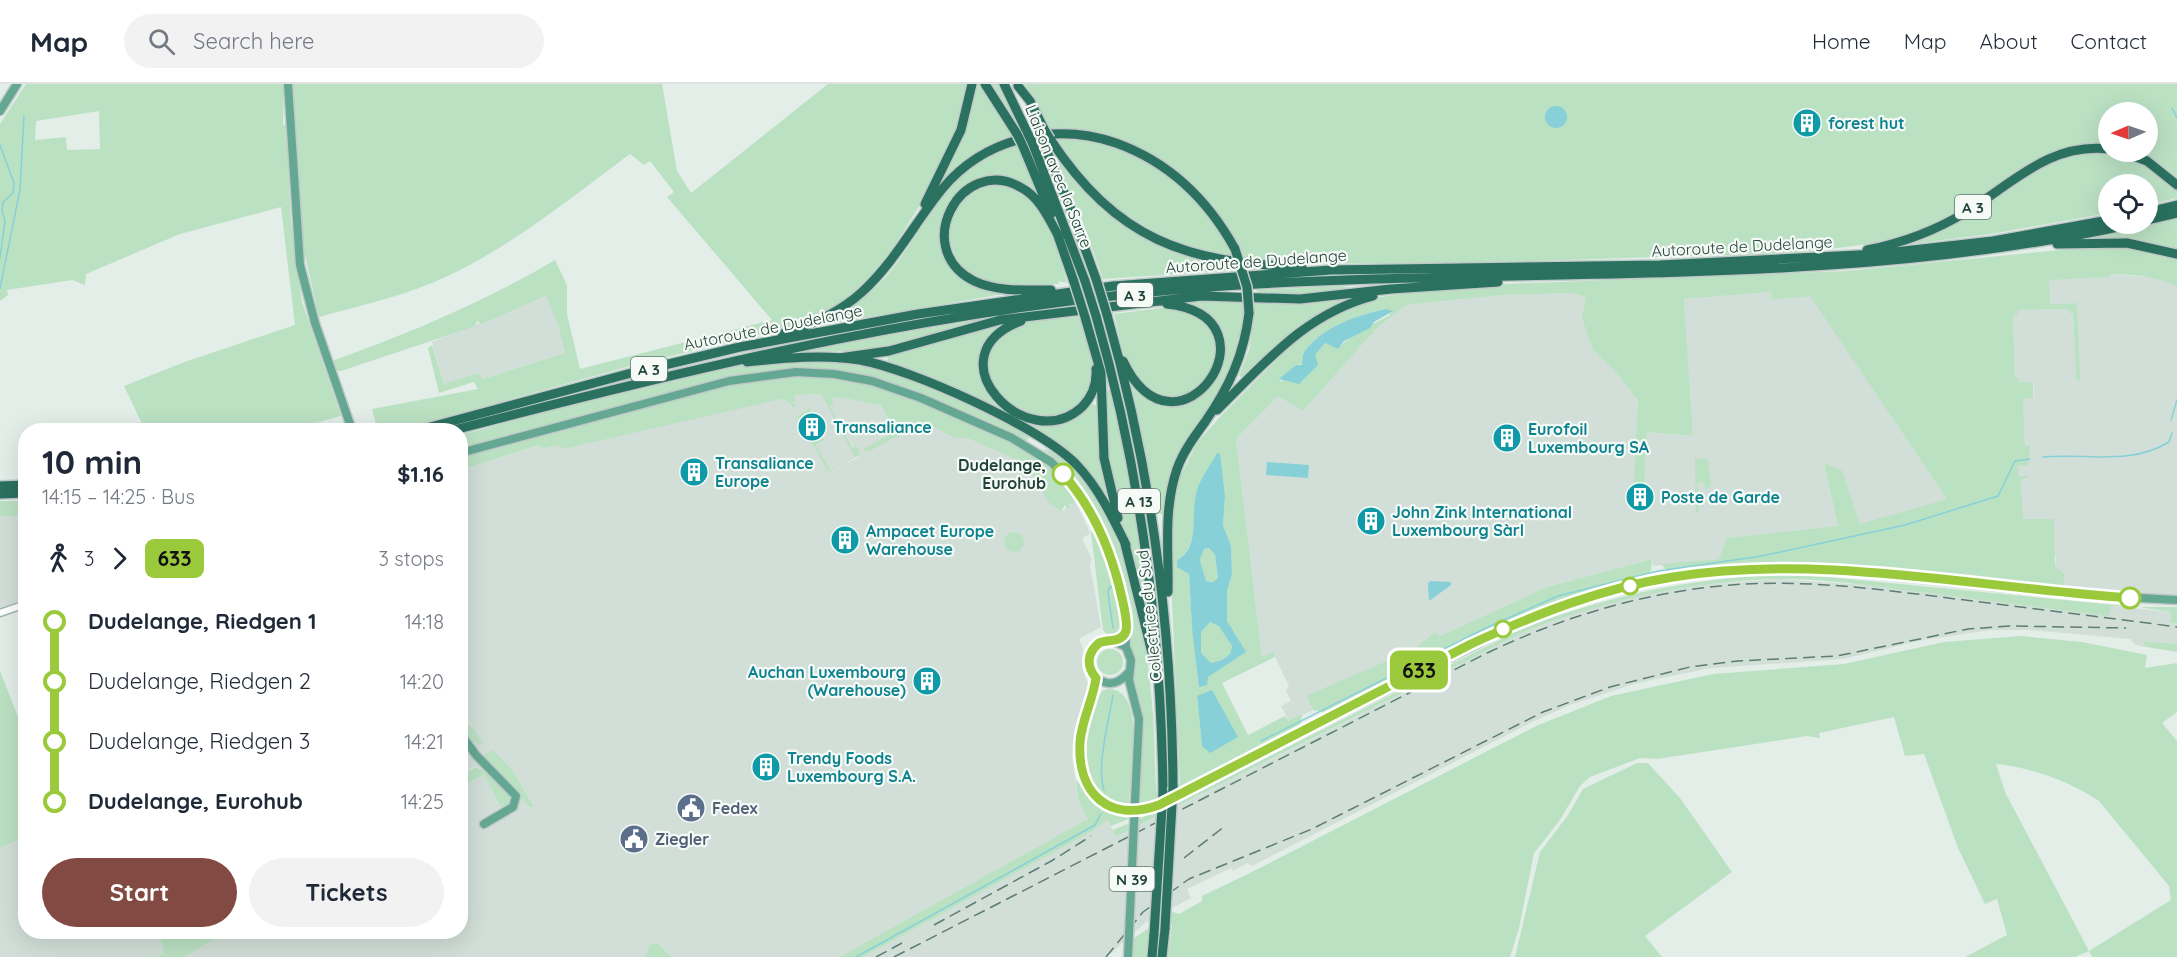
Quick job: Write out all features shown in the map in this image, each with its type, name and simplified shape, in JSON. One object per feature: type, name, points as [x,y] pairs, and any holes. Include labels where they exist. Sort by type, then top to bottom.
[{"type":"highway","name":"A 3","points":[[914,228],[961,130],[972,84]]},
{"type":"highway","name":"A 13","points":[[985,84],[1017,134],[1036,141],[1059,237],[1085,317],[1102,383],[1106,476],[1126,545]]},
{"type":"highway","name":"Liaison avec la Sarre","points":[[1004,84],[1036,130]]},
{"type":"highway","name":"Liaison avec la Sarre","points":[[1017,85],[1036,130],[1036,141],[1084,281]]},
{"type":"highway","name":"A 3","points":[[1036,130],[1036,141],[1075,174],[1104,205],[1135,227],[1165,243],[1213,260],[1247,265],[1331,270]]},
{"type":"highway","name":"A 3","points":[[740,347],[806,326],[849,303],[887,266],[954,176],[975,159],[1005,144],[1030,136],[1076,134],[1124,146],[1151,159],[1179,178],[1213,213],[1235,249],[1246,286],[1249,313],[1240,361],[1223,394],[1185,450],[1172,488],[1166,530],[1167,631]]},
{"type":"highway","name":"Liaison avec la Sarre","points":[[1036,141],[1070,207],[1096,279]]},
{"type":"highway","name":"A 3","points":[[1831,256],[1904,241],[1934,229],[1965,213],[2045,159],[2082,148],[2098,149]]},
{"type":"highway","points":[[2148,162],[2177,185]]},
{"type":"highway","name":"A 3","points":[[1059,237],[1034,196],[1019,186],[1007,182],[984,182],[970,188],[952,204],[944,226],[946,247],[953,263],[964,275],[981,284],[1032,290],[1113,286]]},
{"type":"highway","points":[[2158,210],[2177,205]]},
{"type":"highway","points":[[2158,218],[2177,213]]},
{"type":"highway","name":"Autoroute de Dudelange","points":[[445,423],[635,372],[740,347],[918,314],[1113,286],[1331,270],[1660,265],[1831,256],[1952,246],[2098,222]]},
{"type":"highway","name":"Autoroute de Dudelange","points":[[468,426],[713,365],[894,327],[1013,308],[1219,286],[1387,277],[1562,275],[1771,269],[1878,263],[2027,245],[2098,231]]},
{"type":"highway","name":"A 3","points":[[2027,245],[2110,242],[2158,248],[2177,254]]},
{"type":"highway","name":"A 3","points":[[839,358],[890,351],[1000,320],[1048,314],[1221,296],[1318,298],[1562,275]]},
{"type":"highway","name":"Collectrice du Sud","points":[[1096,279],[1115,343],[1146,481],[1157,544],[1167,631],[1173,787],[1162,957]]},
{"type":"highway","name":"Collectrice du Sud","points":[[1084,281],[1096,316],[1126,430],[1141,510],[1153,596],[1160,689],[1163,792],[1152,957]]},
{"type":"highway","name":"A 3","points":[[1203,424],[1276,352],[1320,316],[1357,300],[1419,287]]},
{"type":"highway","name":"A 3","points":[[1115,343],[1131,378],[1150,395],[1163,400],[1185,399],[1203,390],[1210,382],[1216,372],[1220,352],[1215,331],[1208,320],[1189,308],[1150,303]]},
{"type":"highway","name":"A 13","points":[[1048,314],[1010,325],[998,332],[987,346],[984,373],[992,393],[1000,402],[1011,410],[1034,419],[1045,420],[1069,416],[1091,396],[1096,374],[1095,352]]},
{"type":"highway","name":"A 3","points":[[713,365],[796,356],[861,361],[924,382],[992,411],[1055,446],[1095,488],[1126,545],[1160,689]]},
{"type":"highway","points":[[0,486],[18,485]]},
{"type":"highway","points":[[0,494],[18,493]]},
{"type":"main road","points":[[0,111],[17,84]]},
{"type":"main road","points":[[288,84],[300,265],[315,323],[350,423]]},
{"type":"main road","points":[[468,451],[754,376],[811,373],[872,381],[921,398],[1032,449],[1062,473],[1089,510],[1112,560],[1124,607],[1126,647],[1131,660],[1128,673],[1101,688],[1090,704]]},
{"type":"main road","points":[[1096,678],[1080,742],[1081,763],[1086,783],[1101,801],[1120,810],[1132,812],[1159,805],[1441,660],[1520,622],[1591,596],[1660,579],[1744,569],[1829,569],[2068,594],[2177,600]]},
{"type":"main road","points":[[1116,641],[1126,631]]},
{"type":"main road","points":[[1126,647],[1116,641],[1099,643],[1090,654],[1089,667],[1096,678],[1112,682],[1134,696]]},
{"type":"main road","name":"N 39","points":[[1128,673],[1139,719],[1128,957]]},
{"type":"main road","points":[[468,744],[516,796],[513,807],[484,824]]},
{"type":"street","points":[[0,613],[18,607]]},
{"type":"shaded area","points":[[2109,274],[2161,278],[2177,287],[2177,596],[2064,589],[2065,574],[2055,568],[2056,557],[2023,520],[2021,480],[2031,476],[2018,476],[2018,466],[2025,446],[2023,399],[2034,395],[2033,382],[2019,382],[2015,378],[2013,315],[2017,310],[2069,309],[2073,313],[2076,379],[2079,380],[2077,303],[2049,304],[2049,279],[2108,277]]},
{"type":"shaded area","points":[[1771,292],[1772,300],[1810,295],[1947,499],[1860,525],[1842,470],[1824,465],[1838,526],[1792,531],[1719,559],[1653,566],[1652,559],[1547,587],[1440,636],[1435,632],[1414,649],[1306,697],[1313,710],[1289,721],[1281,706],[1291,701],[1286,691],[1289,686],[1275,657],[1262,657],[1236,439],[1278,395],[1303,411],[1376,329],[1406,305],[1503,295],[1571,293],[1587,297],[1593,350],[1617,373],[1638,401],[1634,501],[1638,493],[1644,493],[1647,432],[1693,436],[1684,299]]},
{"type":"shaded area","points":[[547,296],[565,353],[483,379],[478,373],[444,385],[432,342]]},
{"type":"shaded area","points":[[821,394],[856,457],[830,471],[816,445],[817,428],[820,426],[811,409],[798,415],[828,472],[859,457],[830,406],[832,399],[837,397],[881,405],[893,427],[888,430],[908,430],[930,425],[954,438],[967,438],[1017,460],[1034,477],[1039,475],[1047,490],[1042,492],[1045,497],[1061,511],[1070,507],[1069,505],[1075,500],[1090,533],[1082,539],[1092,559],[1090,565],[1101,627],[1079,639],[1083,649],[1082,668],[1089,686],[1075,727],[1072,755],[1078,800],[1089,819],[839,957],[672,957],[660,944],[653,943],[649,945],[645,957],[185,957],[214,939],[468,939],[468,783],[484,775],[502,807],[485,771],[476,766],[468,770],[468,730],[473,730],[468,720],[468,468],[540,445],[557,445],[781,399],[789,402],[793,408],[794,395]],"holes":[[[492,751],[513,771],[534,805],[530,808],[485,759],[485,754]]]},
{"type":"shaded area","points":[[18,516],[18,607],[0,613],[0,517]]},
{"type":"shaded area","points":[[1778,579],[1866,585],[2109,615],[2111,606],[2171,612],[2170,623],[2177,624],[2177,644],[2144,641],[2146,647],[2136,645],[2130,639],[2028,630],[1991,630],[1923,640],[1843,659],[1711,668],[1637,683],[1570,705],[1534,721],[1252,866],[1248,863],[1233,871],[1231,868],[1187,889],[1191,898],[1146,922],[1107,957],[863,957],[1091,832],[1107,820],[1117,837],[1524,632],[1595,606],[1638,595],[1710,584]]},
{"type":"shaded area","points":[[18,840],[18,939],[160,939],[164,953],[156,957],[0,957],[0,848]]},
{"type":"green space","points":[[26,84],[284,84],[283,125],[286,125],[291,222],[302,302],[341,416],[316,423],[142,423],[124,386],[182,363],[295,325],[281,207],[180,234],[86,274],[85,285],[72,280],[7,290],[8,295],[0,301],[0,124]],"holes":[[[99,111],[100,149],[67,150],[66,137],[35,140],[36,121]]]},
{"type":"green space","points":[[292,84],[662,84],[677,171],[691,193],[828,84],[968,84],[954,139],[928,192],[893,248],[868,279],[834,308],[816,318],[787,328],[634,365],[435,420],[422,423],[376,423],[372,409],[478,389],[474,382],[439,393],[428,348],[432,345],[444,384],[478,373],[483,379],[565,353],[558,325],[546,296],[481,324],[478,321],[473,327],[341,371],[336,371],[332,361],[446,316],[501,290],[555,260],[567,285],[567,314],[580,369],[772,320],[667,197],[674,192],[650,161],[644,165],[630,154],[543,219],[498,249],[450,275],[385,299],[319,317],[303,246]]},
{"type":"green space","points":[[975,84],[981,84],[1012,136],[971,158],[937,190]]},
{"type":"green space","points":[[988,84],[998,84],[1016,121],[1013,123]]},
{"type":"green space","points":[[1025,84],[2177,84],[2177,198],[2158,203],[2158,174],[2098,174],[2098,215],[1991,234],[1903,245],[1901,237],[1841,248],[1749,254],[1457,262],[1257,262],[1224,257],[1166,239],[1140,225],[1116,208],[1073,164],[1054,137],[1096,142],[1117,148],[1155,166],[1189,192],[1226,242],[1244,255],[1208,202],[1165,163],[1113,138],[1049,129]]},
{"type":"green space","points":[[1017,146],[1042,202],[1023,185],[972,183],[964,186],[952,198],[943,215],[940,232],[942,247],[951,266],[1009,293],[820,325],[862,298],[884,279],[939,201],[970,168],[991,156]]},
{"type":"green space","points":[[1062,162],[1095,200],[1182,253],[1213,262],[1257,269],[1103,279],[1080,214],[1058,163]]},
{"type":"green space","points":[[1004,185],[1019,191],[1040,212],[1054,239],[1067,283],[1058,281],[1059,284],[996,285],[977,278],[965,269],[956,257],[949,230],[957,205],[967,194],[981,187]]},
{"type":"green space","points":[[2177,219],[2177,287],[2144,276],[2109,274],[2109,277],[2049,280],[2050,304],[2077,303],[2080,380],[2076,380],[2073,313],[2069,313],[2068,309],[2018,310],[2017,315],[2013,316],[2015,378],[2019,378],[2019,382],[2033,382],[2033,398],[2023,399],[2025,446],[2030,446],[2028,465],[2018,466],[2018,476],[2031,476],[2021,480],[2023,519],[2054,519],[2055,567],[2065,574],[2064,589],[1829,565],[1744,565],[1675,573],[1668,571],[1661,564],[1719,559],[1727,538],[1838,526],[1824,464],[1842,470],[1860,524],[1947,499],[1810,296],[1772,300],[1771,292],[1684,299],[1693,436],[1647,432],[1644,493],[1638,493],[1637,501],[1633,501],[1638,401],[1617,373],[1593,350],[1582,318],[1586,297],[1571,293],[1503,295],[1406,305],[1376,329],[1303,411],[1278,396],[1236,439],[1262,657],[1273,652],[1275,657],[1222,683],[1248,735],[1285,716],[1289,721],[1302,714],[1301,723],[1282,738],[1238,759],[1191,786],[1154,802],[1136,806],[1119,805],[1105,798],[1097,790],[1091,781],[1085,759],[1088,723],[1103,690],[1117,691],[1126,699],[1132,713],[1134,751],[1129,801],[1139,801],[1142,719],[1133,687],[1127,607],[1114,555],[1086,495],[1065,467],[1043,449],[1058,456],[1081,479],[1113,531],[1125,560],[1134,590],[1146,652],[1153,714],[1157,795],[1180,783],[1170,555],[1171,515],[1180,477],[1197,443],[1303,333],[1334,312],[1381,297],[1421,291],[1502,284],[1847,271],[2091,247],[2090,238],[2108,234],[2158,234],[2158,223]],"holes":[[[1386,309],[1390,315],[1354,334],[1338,348],[1325,343],[1303,364],[1303,353],[1349,320]],[[1303,364],[1281,382],[1280,379],[1296,365]],[[1196,496],[1225,497],[1223,525],[1231,546],[1232,574],[1227,591],[1227,621],[1245,652],[1208,677],[1192,628],[1189,574],[1177,560],[1188,549],[1191,541]],[[1207,694],[1202,746],[1197,697]]]},
{"type":"green space","points":[[1341,286],[1355,289],[1318,295],[1257,293],[1257,290]]},
{"type":"green space","points":[[1346,298],[1347,300],[1317,315],[1291,333],[1245,379],[1239,376],[1250,347],[1253,300],[1299,303]]},
{"type":"green space","points":[[1243,299],[1244,328],[1229,376],[1181,450],[1171,473],[1164,514],[1157,514],[1130,382],[1148,397],[1169,403],[1182,402],[1206,390],[1221,370],[1225,357],[1224,343],[1218,328],[1189,303]]},
{"type":"green space","points":[[1169,307],[1203,321],[1214,337],[1216,354],[1211,371],[1201,385],[1187,394],[1170,396],[1151,389],[1132,371],[1123,352],[1114,314]]},
{"type":"green space","points":[[1078,317],[1088,339],[1092,358],[1092,382],[1086,395],[1077,405],[1058,416],[1037,416],[1017,408],[1001,394],[990,376],[988,358],[995,340],[1015,326],[1022,324]]},
{"type":"green space","points":[[990,318],[997,330],[981,352],[979,363],[981,374],[993,396],[1010,415],[887,364],[888,356],[938,341],[936,332],[875,350],[808,352],[822,346]]},
{"type":"green space","points":[[803,359],[872,368],[953,398],[1030,436],[1026,442],[922,395],[796,369],[728,378],[468,447],[468,433],[630,388],[718,369]]},
{"type":"green space","points":[[796,375],[834,377],[871,384],[920,401],[1011,441],[1048,464],[1074,493],[1074,503],[1069,504],[1070,507],[1067,509],[1065,505],[1061,511],[1048,502],[1042,492],[1047,490],[1039,475],[1034,477],[1017,460],[967,438],[954,438],[930,425],[908,430],[870,451],[865,451],[864,449],[890,434],[888,430],[893,427],[881,405],[837,397],[832,399],[834,404],[830,406],[853,448],[857,446],[860,455],[828,472],[797,416],[810,408],[820,426],[817,428],[824,440],[816,445],[830,470],[855,457],[821,394],[794,395],[796,400],[793,402],[796,407],[793,408],[789,402],[781,399],[563,449],[557,445],[541,449],[539,445],[468,468],[468,454],[729,384]]},
{"type":"green space","points":[[1110,390],[1131,489],[1146,585],[1141,586],[1111,488],[1106,456],[1105,391]]},
{"type":"green space","points":[[1087,404],[1099,405],[1101,464],[1107,497],[1104,499],[1078,462],[1054,441],[1019,418],[1056,422]]},
{"type":"green space","points":[[1695,458],[1708,459],[1711,486],[1705,490],[1704,482],[1697,483],[1699,512],[1696,512]]},
{"type":"green space","points":[[0,501],[18,501],[18,516],[0,517]]},
{"type":"green space","points":[[1094,528],[1109,565],[1119,604],[1122,630],[1116,638],[1110,638],[1103,630],[1091,533]]},
{"type":"green space","points":[[1014,532],[1021,535],[1024,542],[1021,549],[1014,552],[1007,549],[1004,542],[1007,535]]},
{"type":"green space","points":[[1209,548],[1215,555],[1218,578],[1213,582],[1206,581],[1200,560],[1204,549]]},
{"type":"green space","points":[[1652,559],[1651,571],[1645,576],[1556,604],[1497,627],[1327,713],[1313,710],[1306,696],[1414,649],[1435,632],[1440,636],[1547,587]]},
{"type":"green space","points":[[1780,575],[1828,577],[2136,607],[2111,606],[2109,616],[1866,585],[1794,579],[1711,584],[1647,595],[1585,611],[1524,632],[1116,837],[1113,830],[1181,801],[1523,628],[1586,607],[1649,591],[1713,580]]},
{"type":"green space","points":[[2139,607],[2177,607],[2177,624],[2170,623],[2171,612]]},
{"type":"green space","points":[[1210,622],[1219,625],[1232,646],[1230,654],[1222,660],[1211,663],[1201,654],[1201,632]]},
{"type":"green space","points":[[2020,636],[2082,642],[2147,655],[2145,668],[2177,663],[2177,712],[2162,723],[2177,741],[2177,957],[2092,957],[2089,951],[2075,957],[1965,957],[2007,935],[1997,899],[1985,904],[1958,848],[1924,754],[1905,756],[1894,717],[1819,733],[1820,738],[1807,736],[1657,759],[1640,758],[1590,777],[1580,786],[1560,820],[1534,853],[1519,928],[1510,957],[1168,957],[1172,925],[1148,938],[1146,957],[1133,957],[1134,938],[1173,912],[1179,914],[1202,901],[1202,896],[1536,726],[1611,696],[1713,674],[1844,664],[1944,642]],"holes":[[[1996,764],[2022,768],[2049,776],[2099,801],[2169,886],[2171,900],[2089,951],[2005,792]]]},
{"type":"green space","points":[[2143,641],[2177,644],[2177,652],[2146,647]]},
{"type":"green space","points":[[1110,649],[1119,653],[1123,662],[1119,671],[1110,675],[1101,671],[1097,662],[1101,653]]},
{"type":"green space","points":[[0,671],[18,717],[18,840],[0,848]]},
{"type":"green space","points":[[468,722],[483,742],[479,746],[472,743],[468,736]]},
{"type":"green space","points":[[493,750],[513,771],[534,806],[530,808],[485,759],[485,754]]},
{"type":"green space","points":[[1637,763],[1648,763],[1680,798],[1732,872],[1645,936],[1662,957],[1515,957],[1540,852],[1568,815],[1583,789]]},
{"type":"green space","points":[[476,767],[485,771],[510,795],[510,804],[505,808],[500,805],[484,775],[468,783],[468,771]]},
{"type":"green space","points":[[1076,780],[1104,810],[1131,818],[1111,826],[1107,820],[1091,832],[863,957],[839,957],[1088,819],[1078,800]]},
{"type":"green space","points":[[160,939],[214,939],[185,957],[156,957],[164,953]]},
{"type":"green space","points":[[659,944],[672,957],[645,957],[649,945]]},
{"type":"water","points":[[1556,106],[1564,109],[1567,117],[1564,125],[1556,128],[1548,125],[1545,117],[1548,109]]},
{"type":"water","points":[[1386,309],[1393,311],[1374,322],[1370,328],[1344,341],[1338,349],[1325,343],[1315,355],[1318,365],[1299,384],[1279,379],[1296,365],[1302,365],[1304,352],[1321,335],[1341,323]]},
{"type":"water","points":[[1217,453],[1220,454],[1225,497],[1223,525],[1231,546],[1232,574],[1227,591],[1227,621],[1246,652],[1208,677],[1207,685],[1199,687],[1189,574],[1177,567],[1177,560],[1190,547],[1198,487]],"holes":[[[1209,548],[1215,555],[1218,578],[1213,582],[1206,581],[1200,560],[1204,549]],[[1210,622],[1219,626],[1232,646],[1230,654],[1222,660],[1211,663],[1201,653],[1201,632]]]},
{"type":"water","points":[[1267,462],[1309,465],[1308,478],[1266,475]]},
{"type":"water","points":[[1431,581],[1451,582],[1451,585],[1429,601],[1428,583]]},
{"type":"water","points":[[1212,690],[1238,737],[1210,753],[1202,746],[1197,696]]},
{"type":"waterway","points":[[2172,108],[2177,118]]},
{"type":"waterway","points":[[0,288],[20,190],[24,116]]},
{"type":"waterway","points":[[0,145],[14,183],[13,193],[3,202],[2,211],[5,221],[0,258]]},
{"type":"waterway","points":[[2171,420],[2177,400]]},
{"type":"waterway","points":[[2043,457],[2107,457],[2139,454],[2169,442],[2172,433]]},
{"type":"waterway","points":[[1261,741],[1490,626],[1558,596],[1658,571],[1762,556],[1905,525],[1998,496],[2015,461],[2030,459]]},
{"type":"waterway","points":[[1113,586],[1109,588],[1108,593],[1113,628]]},
{"type":"waterway","points":[[1104,790],[1102,756],[1113,695]]},
{"type":"waterway","points":[[856,957],[1095,825],[1101,814]]},
{"type":"railway","points":[[894,957],[1485,654],[1542,629],[1629,602],[1720,586],[1809,584],[1897,592],[2177,627]]},
{"type":"railway","points":[[1106,957],[1143,912],[1189,879],[1312,829],[1543,712],[1610,687],[1690,667],[1738,661],[1837,656],[1968,629],[2010,626],[2126,628]]},
{"type":"railway","points":[[1184,858],[1225,826]]},
{"type":"railway","points":[[934,925],[1053,860],[1091,836]]},
{"type":"railway","points":[[876,957],[902,943]]},
{"type":"bus line","name":"633","points":[[1063,474],[1085,502],[1104,540],[1119,582],[1126,621],[1126,631],[1122,636],[1116,641],[1099,643],[1090,654],[1089,667],[1096,678],[1080,742],[1082,771],[1086,783],[1101,801],[1111,807],[1132,812],[1159,805],[1471,644],[1520,622],[1591,596],[1645,582],[1709,572],[1806,568],[2130,598]]},
{"type":"place","name":"forest hut","points":[[1807,123]]},
{"type":"place","name":"Transaliance","points":[[812,427]]},
{"type":"place","name":"Eurofoil Luxembourg SA","points":[[1507,438]]},
{"type":"place","name":"Transaliance Europe","points":[[694,472]]},
{"type":"place","name":"Dudelange, Eurohub","points":[[1063,474]]},
{"type":"place","name":"Poste de Garde","points":[[1640,497]]},
{"type":"place","name":"John Zink International Luxembourg Sàrl","points":[[1371,521]]},
{"type":"place","name":"Ampacet Europe Warehouse","points":[[845,540]]},
{"type":"place","name":"Auchan Luxembourg (Warehouse)","points":[[927,681]]},
{"type":"place","name":"Trendy Foods Luxembourg S.A.","points":[[766,767]]},
{"type":"place","name":"Fedex","points":[[691,808]]},
{"type":"place","name":"Ziegler","points":[[634,839]]}]
